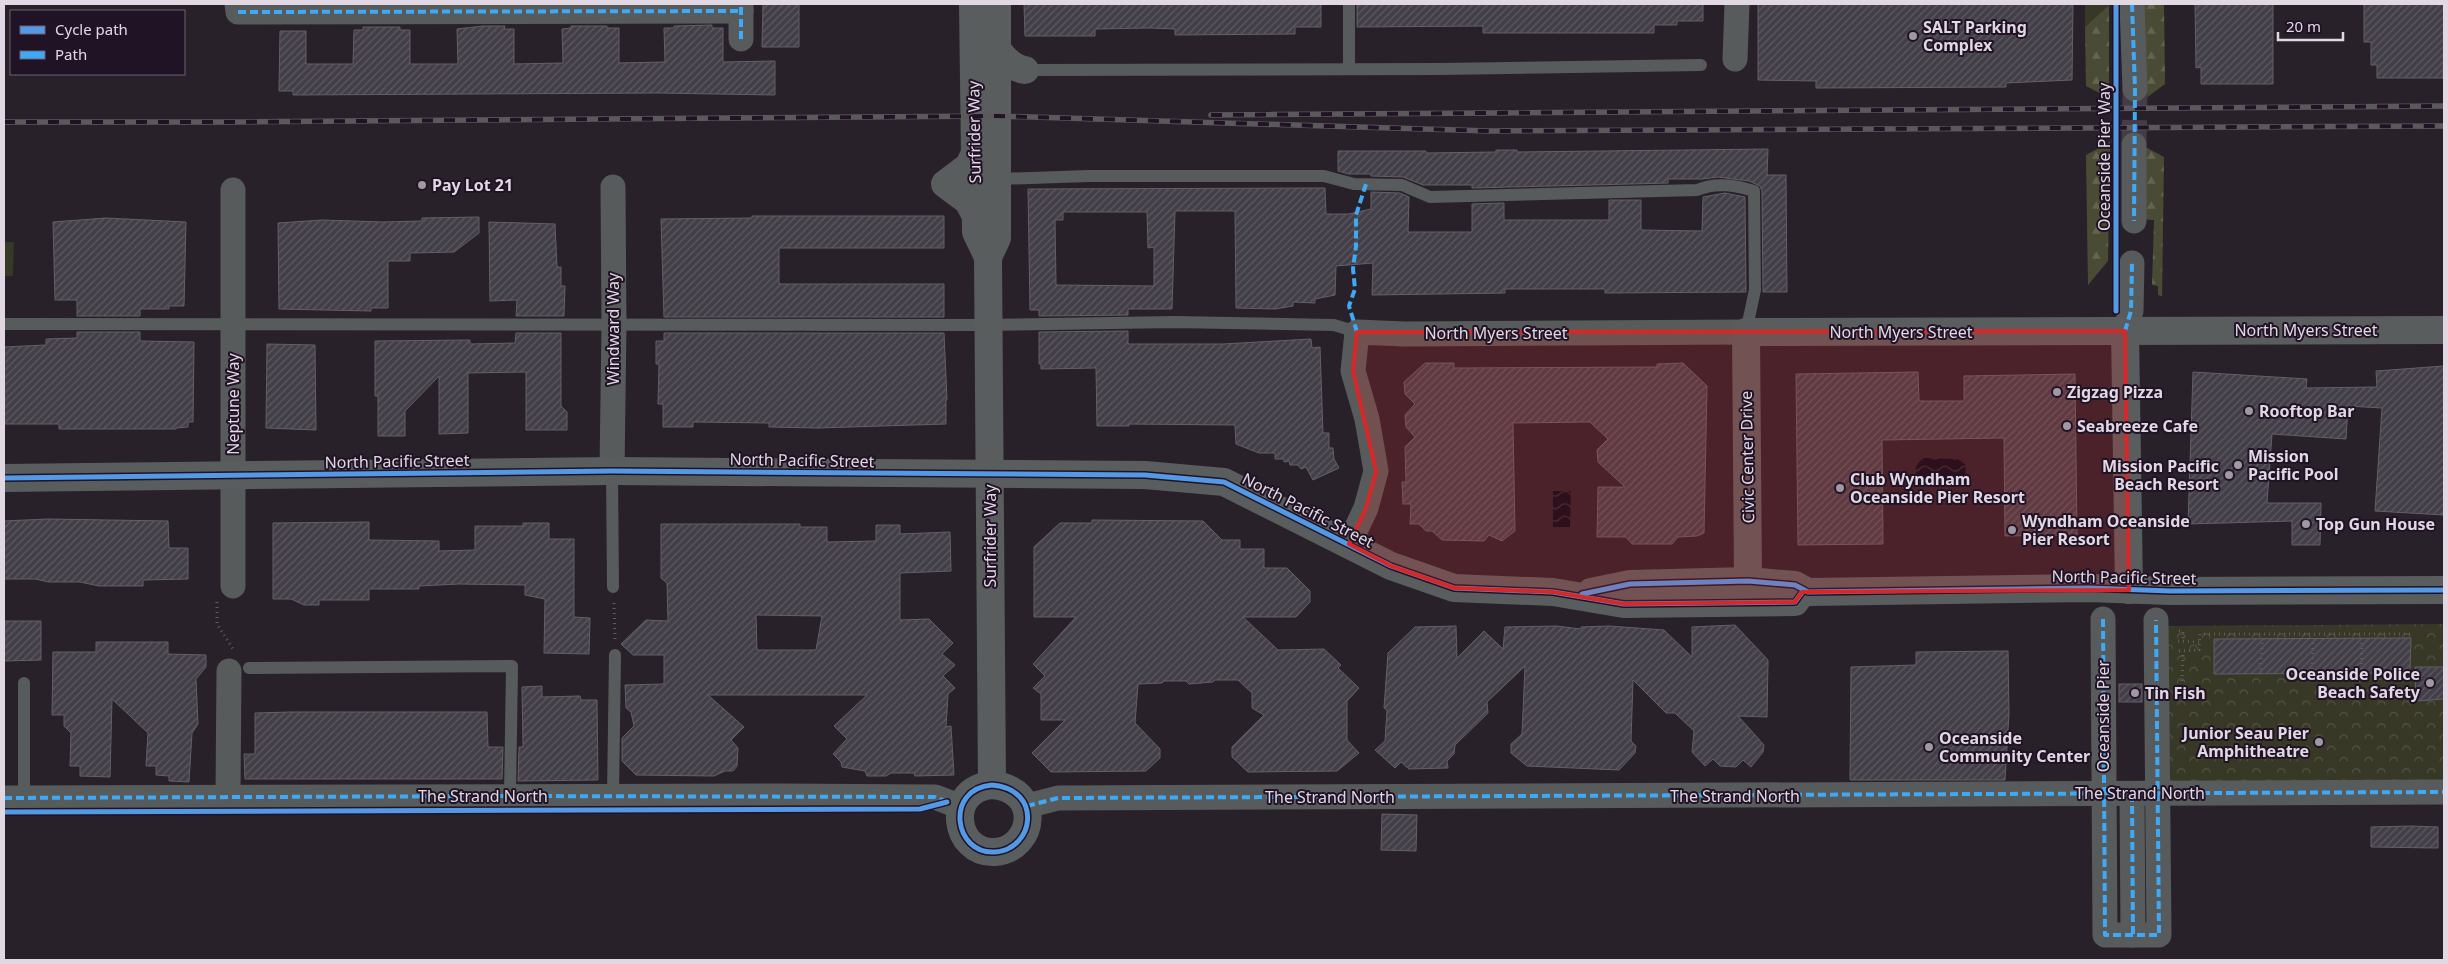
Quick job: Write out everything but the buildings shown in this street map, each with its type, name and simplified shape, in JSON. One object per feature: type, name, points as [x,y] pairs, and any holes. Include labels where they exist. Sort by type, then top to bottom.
[{"type":"main road","name":"Surfrider Way","points":[[973,4],[976,232],[988,257]]},
{"type":"main road","name":"Surfrider Way","points":[[992,785],[988,257],[997,238],[997,4]]},
{"type":"main road","points":[[997,49],[1017,69],[1025,70]]},
{"type":"main road","name":"North Myers Street","points":[[1746,332],[2444,330]]},
{"type":"main road","points":[[2125,331],[2129,590]]},
{"type":"main road","name":"Civic Center Drive","points":[[1746,332],[1748,581]]},
{"type":"main road","name":"North Pacific Street","points":[[4,478],[612,471],[1145,476],[1224,482],[1391,566],[1454,588],[1576,595],[1624,604],[1795,602],[1803,591]]},
{"type":"main road","name":"North Pacific Street","points":[[1576,595],[1630,584],[1748,581],[1795,585],[1803,591],[2089,588],[2129,590],[2444,590]]},
{"type":"main road","points":[[981,786],[1005,786],[1016,792],[1027,806],[1026,826],[1020,838],[1012,846],[996,852],[984,851],[973,845],[963,832],[959,819],[961,807],[972,790],[981,786]]},
{"type":"street","points":[[1735,59],[1737,4]]},
{"type":"street","name":"Oceanside Pier Way","points":[[2132,4],[2135,89]]},
{"type":"street","points":[[238,8],[741,7],[741,39]]},
{"type":"street","name":"Oceanside Pier Way","points":[[2134,145],[2134,221]]},
{"type":"street","name":"Windward Way","points":[[612,471],[613,187]]},
{"type":"street","name":"Neptune Way","points":[[233,190],[233,586]]},
{"type":"street","points":[[2125,331],[2131,311],[2132,263]]},
{"type":"street","points":[[1349,544],[1366,508],[1376,471],[1367,419],[1354,371],[1357,332]]},
{"type":"street","name":"North Myers Street","points":[[1357,332],[1404,334],[1746,332]]},
{"type":"street","name":"Oceanside Pier","points":[[2103,619],[2105,935],[2159,935],[2156,620]]},
{"type":"street","points":[[228,797],[239,669]]},
{"type":"street","name":"The Strand North","points":[[1027,806],[1056,798],[2444,792]]},
{"type":"street","points":[[2132,794],[2133,935]]},
{"type":"street","name":"The Strand North","points":[[14,798],[934,797],[961,807]]},
{"type":"lane","points":[[1349,4],[1349,69]]},
{"type":"lane","points":[[1025,70],[1700,65]]},
{"type":"lane","points":[[997,179],[1089,176],[1324,176],[1354,184],[1402,186],[1430,197],[1697,190],[1709,185],[1738,186],[1754,191],[1755,290],[1746,332]]},
{"type":"lane","points":[[4,324],[988,325],[1174,322],[1334,325],[1357,332]]},
{"type":"lane","points":[[612,471],[613,587]]},
{"type":"lane","points":[[613,796],[615,655]]},
{"type":"lane","points":[[239,669],[512,666],[510,796]]},
{"type":"lane","points":[[14,798],[24,683]]},
{"type":"path","points":[[233,586],[217,586],[217,624],[238,658],[238,667],[229,666],[239,669]]},
{"type":"path","points":[[613,587],[615,655]]},
{"type":"path","points":[[2183,630],[2183,641],[2200,642]]},
{"type":"path","points":[[2182,683],[2183,651],[2200,650],[2200,634],[2410,634]]},
{"type":"path","points":[[2260,674],[2262,634]]},
{"type":"path","points":[[2312,634],[2312,674]]},
{"type":"path","points":[[2361,674],[2362,634]]},
{"type":"highlighted area","points":[[2125,331],[2129,590],[1802,592],[1795,602],[1624,604],[1553,592],[1454,588],[1391,566],[1349,544],[1366,508],[1376,471],[1353,371],[1357,332]]},
{"type":"green space","points":[[2085,4],[2109,4],[2109,5],[2085,27]]},
{"type":"green space","points":[[2139,4],[2164,4],[2165,84],[2141,102]]},
{"type":"green space","points":[[2109,5],[2109,98],[2086,86],[2085,27]]},
{"type":"green space","points":[[2110,142],[2108,261],[2088,285],[2086,155]]},
{"type":"green space","points":[[2140,144],[2164,157],[2162,296],[2158,295],[2158,286],[2152,285],[2154,220],[2138,219]]},
{"type":"green space","points":[[4,242],[14,242],[13,276],[4,276]]},
{"type":"green space","points":[[2444,624],[2444,783],[2166,785],[2166,626]]},
{"type":"water","points":[[1924,458],[1958,459],[1966,465],[1965,479],[1958,483],[1921,482],[1918,479],[1916,469],[1918,463]]},
{"type":"water","points":[[1553,491],[1571,491],[1570,527],[1553,527]]},
{"type":"tunnel","points":[[2134,145],[2135,89]]},
{"type":"railway","points":[[1211,115],[2444,106]]},
{"type":"railway","points":[[4,122],[997,116],[1489,131],[2444,126]]},
{"type":"marked path","points":[[741,4],[741,39]]},
{"type":"marked path","points":[[2132,4],[2135,89],[2134,221]]},
{"type":"marked path","points":[[238,12],[741,11]]},
{"type":"marked path","points":[[1357,332],[1349,306],[1355,289],[1353,269],[1356,246],[1356,215],[1366,184]]},
{"type":"marked path","points":[[2125,331],[2131,311],[2132,263]]},
{"type":"marked path","points":[[2103,619],[2105,935],[2159,935],[2156,620]]},
{"type":"marked path","points":[[1027,806],[1058,798],[2444,792]]},
{"type":"marked path","points":[[2132,794],[2133,935]]},
{"type":"marked path","points":[[4,798],[935,797],[947,802]]},
{"type":"cycle path","points":[[2116,4],[2116,311]]},
{"type":"cycle path","points":[[4,478],[612,471],[1145,475],[1224,482],[1391,566],[1454,588],[1553,592],[1624,604],[1795,602],[1803,591]]},
{"type":"cycle path","points":[[1582,594],[1630,584],[1748,581],[1795,585],[1808,592],[2089,588],[2170,591],[2444,590]]},
{"type":"cycle path","points":[[992,785],[1008,789],[1020,797],[1026,807],[1028,819],[1025,831],[1019,841],[1008,848],[995,852],[981,850],[970,843],[963,833],[960,821],[961,809],[966,798],[977,789],[992,785]]},
{"type":"cycle path","points":[[4,812],[920,809],[947,802]]},
{"type":"place","name":"SALT Parking Complex","points":[[1913,36]]},
{"type":"place","name":"Pay Lot 21","points":[[422,185]]},
{"type":"place","name":"Zigzag Pizza","points":[[2057,392]]},
{"type":"place","name":"Rooftop Bar","points":[[2249,411]]},
{"type":"place","name":"Seabreeze Cafe","points":[[2067,426]]},
{"type":"place","name":"Mission Pacific Pool","points":[[2238,465]]},
{"type":"place","name":"Mission Pacific Beach Resort","points":[[2229,475]]},
{"type":"place","name":"Club Wyndham Oceanside Pier Resort","points":[[1840,488]]},
{"type":"place","name":"Top Gun House","points":[[2306,524]]},
{"type":"place","name":"Wyndham Oceanside Pier Resort","points":[[2012,530]]},
{"type":"place","name":"Oceanside Police Beach Safety","points":[[2430,683]]},
{"type":"place","name":"Tin Fish","points":[[2135,693]]},
{"type":"place","name":"Junior Seau Pier Amphitheatre","points":[[2319,742]]},
{"type":"place","name":"Oceanside Community Center","points":[[1929,747]]}]
